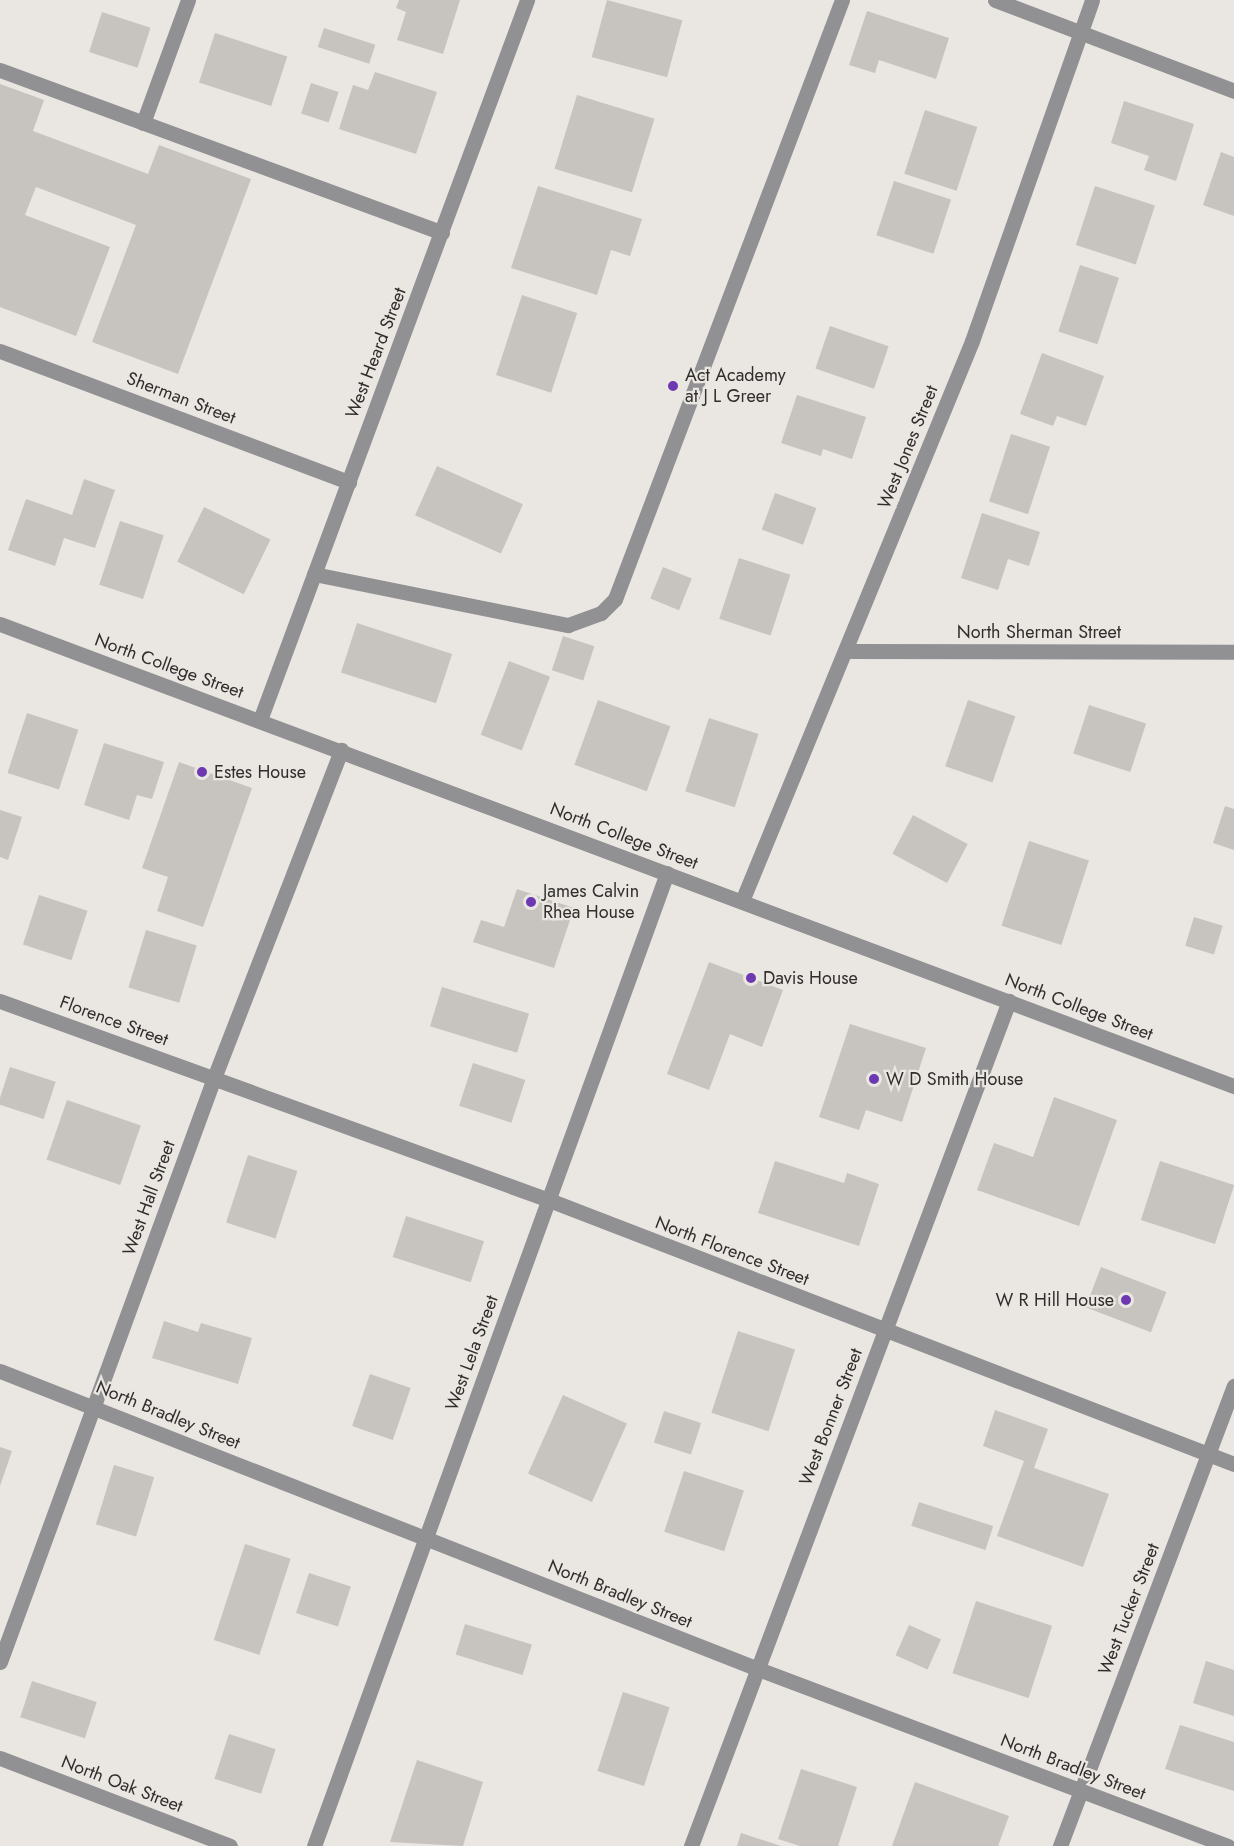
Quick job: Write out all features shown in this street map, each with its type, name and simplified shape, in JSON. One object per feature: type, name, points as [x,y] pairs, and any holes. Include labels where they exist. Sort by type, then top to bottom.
[{"type":"street","points":[[143,123],[188,0]]},
{"type":"street","name":"West Heard Street","points":[[260,720],[527,0]]},
{"type":"street","points":[[314,574],[568,625],[601,613],[615,598],[842,0]]},
{"type":"street","points":[[995,0],[1234,91]]},
{"type":"street","name":"West Jones Street","points":[[742,901],[972,341],[1092,0]]},
{"type":"street","points":[[0,70],[442,233]]},
{"type":"street","name":"Sherman Street","points":[[0,351],[349,482]]},
{"type":"street","name":"North College Street","points":[[1,626],[341,750],[1234,1086]]},
{"type":"street","name":"North Sherman Street","points":[[845,651],[1234,652]]},
{"type":"street","name":"West Hall Street","points":[[0,1662],[214,1078],[341,750]]},
{"type":"street","name":"West Lela Street","points":[[314,1846],[668,873]]},
{"type":"street","name":"Florence Street","points":[[0,1001],[214,1078]]},
{"type":"street","name":"West Bonner Street","points":[[691,1846],[1008,1001]]},
{"type":"street","name":"North Florence Street","points":[[214,1078],[549,1200],[1234,1464]]},
{"type":"street","name":"North Bradley Street","points":[[0,1371],[758,1669],[1228,1846]]},
{"type":"street","name":"West Tucker Street","points":[[1060,1846],[1234,1386]]},
{"type":"street","name":"North Oak Street","points":[[0,1758],[230,1846]]},
{"type":"building","points":[[399,0],[460,0],[443,54],[397,40],[406,12],[396,8]]},
{"type":"building","points":[[607,0],[682,20],[667,77],[592,57]]},
{"type":"building","points":[[867,11],[949,38],[936,79],[879,60],[875,73],[849,65]]},
{"type":"building","points":[[102,12],[151,28],[138,68],[89,52]]},
{"type":"building","points":[[324,28],[375,45],[369,64],[318,47]]},
{"type":"building","points":[[215,33],[287,56],[271,106],[199,82]]},
{"type":"building","points":[[375,72],[437,92],[416,154],[339,129],[353,85],[368,90]]},
{"type":"building","points":[[311,83],[339,92],[329,122],[301,113]]},
{"type":"building","points":[[0,84],[44,100],[33,131],[148,174],[159,145],[251,179],[178,374],[92,342],[136,225],[36,187],[25,215],[110,247],[76,336],[0,307]]},
{"type":"building","points":[[577,95],[654,119],[632,192],[554,169]]},
{"type":"building","points":[[1124,101],[1194,124],[1176,181],[1144,170],[1149,156],[1111,143]]},
{"type":"building","points":[[925,110],[977,127],[957,191],[904,174]]},
{"type":"building","points":[[1221,152],[1234,157],[1234,216],[1203,205]]},
{"type":"building","points":[[894,181],[951,200],[933,254],[876,235]]},
{"type":"building","points":[[538,186],[642,219],[630,256],[611,250],[597,295],[511,268]]},
{"type":"building","points":[[1095,186],[1155,205],[1136,264],[1076,245]]},
{"type":"building","points":[[1080,265],[1119,278],[1097,344],[1058,332]]},
{"type":"building","points":[[522,295],[577,313],[551,393],[496,375]]},
{"type":"building","points":[[830,326],[889,346],[874,389],[815,369]]},
{"type":"building","points":[[1042,353],[1104,376],[1086,426],[1057,416],[1053,426],[1020,414]]},
{"type":"building","points":[[797,395],[866,417],[852,459],[823,449],[821,456],[781,443]]},
{"type":"building","points":[[1011,434],[1050,447],[1028,514],[989,502]]},
{"type":"building","points":[[437,466],[523,504],[501,554],[415,515]]},
{"type":"building","points":[[84,479],[115,490],[95,548],[64,538],[55,566],[8,550],[26,499],[72,515]]},
{"type":"building","points":[[775,493],[816,508],[803,545],[762,530]]},
{"type":"building","points":[[204,507],[271,539],[244,594],[177,562]]},
{"type":"building","points":[[982,513],[1040,532],[1029,566],[1008,559],[998,590],[961,578]]},
{"type":"building","points":[[120,521],[164,535],[143,599],[99,585]]},
{"type":"building","points":[[739,558],[790,575],[771,636],[719,619]]},
{"type":"building","points":[[663,567],[692,579],[679,610],[650,599]]},
{"type":"building","points":[[357,623],[452,654],[436,703],[341,672]]},
{"type":"building","points":[[563,636],[594,646],[583,680],[552,670]]},
{"type":"building","points":[[509,661],[550,677],[522,751],[481,735]]},
{"type":"building","points":[[598,700],[670,726],[647,791],[574,765]]},
{"type":"building","points":[[968,700],[1015,716],[992,782],[945,766]]},
{"type":"building","points":[[1089,705],[1146,724],[1130,772],[1073,754]]},
{"type":"building","points":[[27,713],[78,730],[59,790],[8,773]]},
{"type":"building","points":[[709,718],[758,734],[735,807],[685,791]]},
{"type":"building","points":[[104,743],[164,762],[152,799],[137,795],[129,820],[84,805]]},
{"type":"building","points":[[179,762],[252,788],[203,927],[157,911],[168,877],[142,868]]},
{"type":"building","points":[[1225,806],[1234,809],[1234,850],[1213,843]]},
{"type":"building","points":[[0,810],[22,817],[8,860],[0,857]]},
{"type":"building","points":[[913,815],[968,844],[947,883],[892,854]]},
{"type":"building","points":[[1029,841],[1089,860],[1061,945],[1001,926]]},
{"type":"building","points":[[517,889],[574,908],[554,968],[473,942],[481,920],[504,927]]},
{"type":"building","points":[[39,895],[88,911],[71,960],[23,944]]},
{"type":"building","points":[[1194,917],[1223,926],[1214,954],[1185,946]]},
{"type":"building","points":[[146,930],[197,945],[179,1003],[128,987]]},
{"type":"building","points":[[709,962],[783,990],[762,1047],[730,1034],[709,1090],[667,1074]]},
{"type":"building","points":[[442,987],[529,1014],[517,1053],[430,1026]]},
{"type":"building","name":"W D Smith House","points":[[850,1024],[926,1048],[902,1122],[866,1110],[859,1130],[819,1117]]},
{"type":"building","points":[[473,1063],[525,1080],[511,1123],[459,1106]]},
{"type":"building","points":[[10,1067],[56,1082],[44,1119],[0,1105]]},
{"type":"building","points":[[1054,1097],[1117,1120],[1079,1226],[977,1190],[994,1143],[1033,1157]]},
{"type":"building","points":[[67,1100],[141,1125],[120,1185],[46,1160]]},
{"type":"building","points":[[248,1155],[297,1171],[276,1239],[226,1223]]},
{"type":"building","points":[[775,1161],[844,1183],[847,1173],[879,1184],[859,1246],[758,1213]]},
{"type":"building","points":[[1160,1161],[1234,1185],[1215,1244],[1141,1220]]},
{"type":"building","points":[[406,1216],[484,1241],[471,1282],[393,1257]]},
{"type":"building","name":"W R Hill House","points":[[1101,1267],[1166,1292],[1151,1332],[1086,1307]]},
{"type":"building","points":[[164,1321],[198,1332],[201,1323],[252,1338],[238,1384],[152,1358]]},
{"type":"building","points":[[738,1331],[795,1350],[768,1431],[711,1413]]},
{"type":"building","points":[[370,1374],[411,1388],[393,1440],[352,1426]]},
{"type":"building","points":[[563,1395],[627,1423],[592,1502],[528,1474]]},
{"type":"building","points":[[995,1410],[1048,1429],[1034,1468],[1109,1494],[1083,1567],[997,1536],[1024,1461],[983,1446]]},
{"type":"building","points":[[664,1411],[701,1423],[691,1454],[654,1442]]},
{"type":"building","points":[[0,1447],[12,1451],[0,1486]]},
{"type":"building","points":[[114,1465],[154,1477],[136,1537],[96,1524]]},
{"type":"building","points":[[684,1471],[744,1490],[724,1551],[664,1532]]},
{"type":"building","points":[[919,1502],[993,1526],[985,1550],[911,1526]]},
{"type":"building","points":[[245,1544],[291,1559],[259,1655],[214,1640]]},
{"type":"building","points":[[309,1573],[351,1587],[338,1627],[296,1613]]},
{"type":"building","points":[[976,1601],[1052,1626],[1029,1698],[953,1673]]},
{"type":"building","points":[[465,1624],[532,1644],[523,1675],[456,1655]]},
{"type":"building","points":[[909,1625],[941,1639],[928,1669],[896,1655]]},
{"type":"building","points":[[1206,1661],[1234,1670],[1234,1716],[1193,1703]]},
{"type":"building","points":[[32,1681],[97,1702],[85,1738],[20,1717]]},
{"type":"building","points":[[623,1692],[670,1707],[644,1786],[597,1771]]},
{"type":"building","points":[[1180,1725],[1234,1742],[1234,1791],[1165,1769]]},
{"type":"building","points":[[229,1734],[276,1749],[261,1794],[214,1779]]},
{"type":"building","points":[[417,1760],[483,1782],[463,1846],[390,1842]]},
{"type":"building","points":[[801,1769],[857,1787],[838,1846],[800,1846],[778,1839]]},
{"type":"building","points":[[915,1782],[1009,1816],[998,1846],[892,1846]]},
{"type":"building","points":[[741,1833],[781,1846],[737,1846]]},
{"type":"place","name":"Act Academy at J L Greer","points":[[673,386]]},
{"type":"place","name":"Estes House","points":[[202,772]]},
{"type":"place","name":"James Calvin Rhea House","points":[[531,902]]},
{"type":"place","name":"Davis House","points":[[751,978]]},
{"type":"place","name":"W D Smith House","points":[[874,1079]]},
{"type":"place","name":"W R Hill House","points":[[1126,1300]]}]
